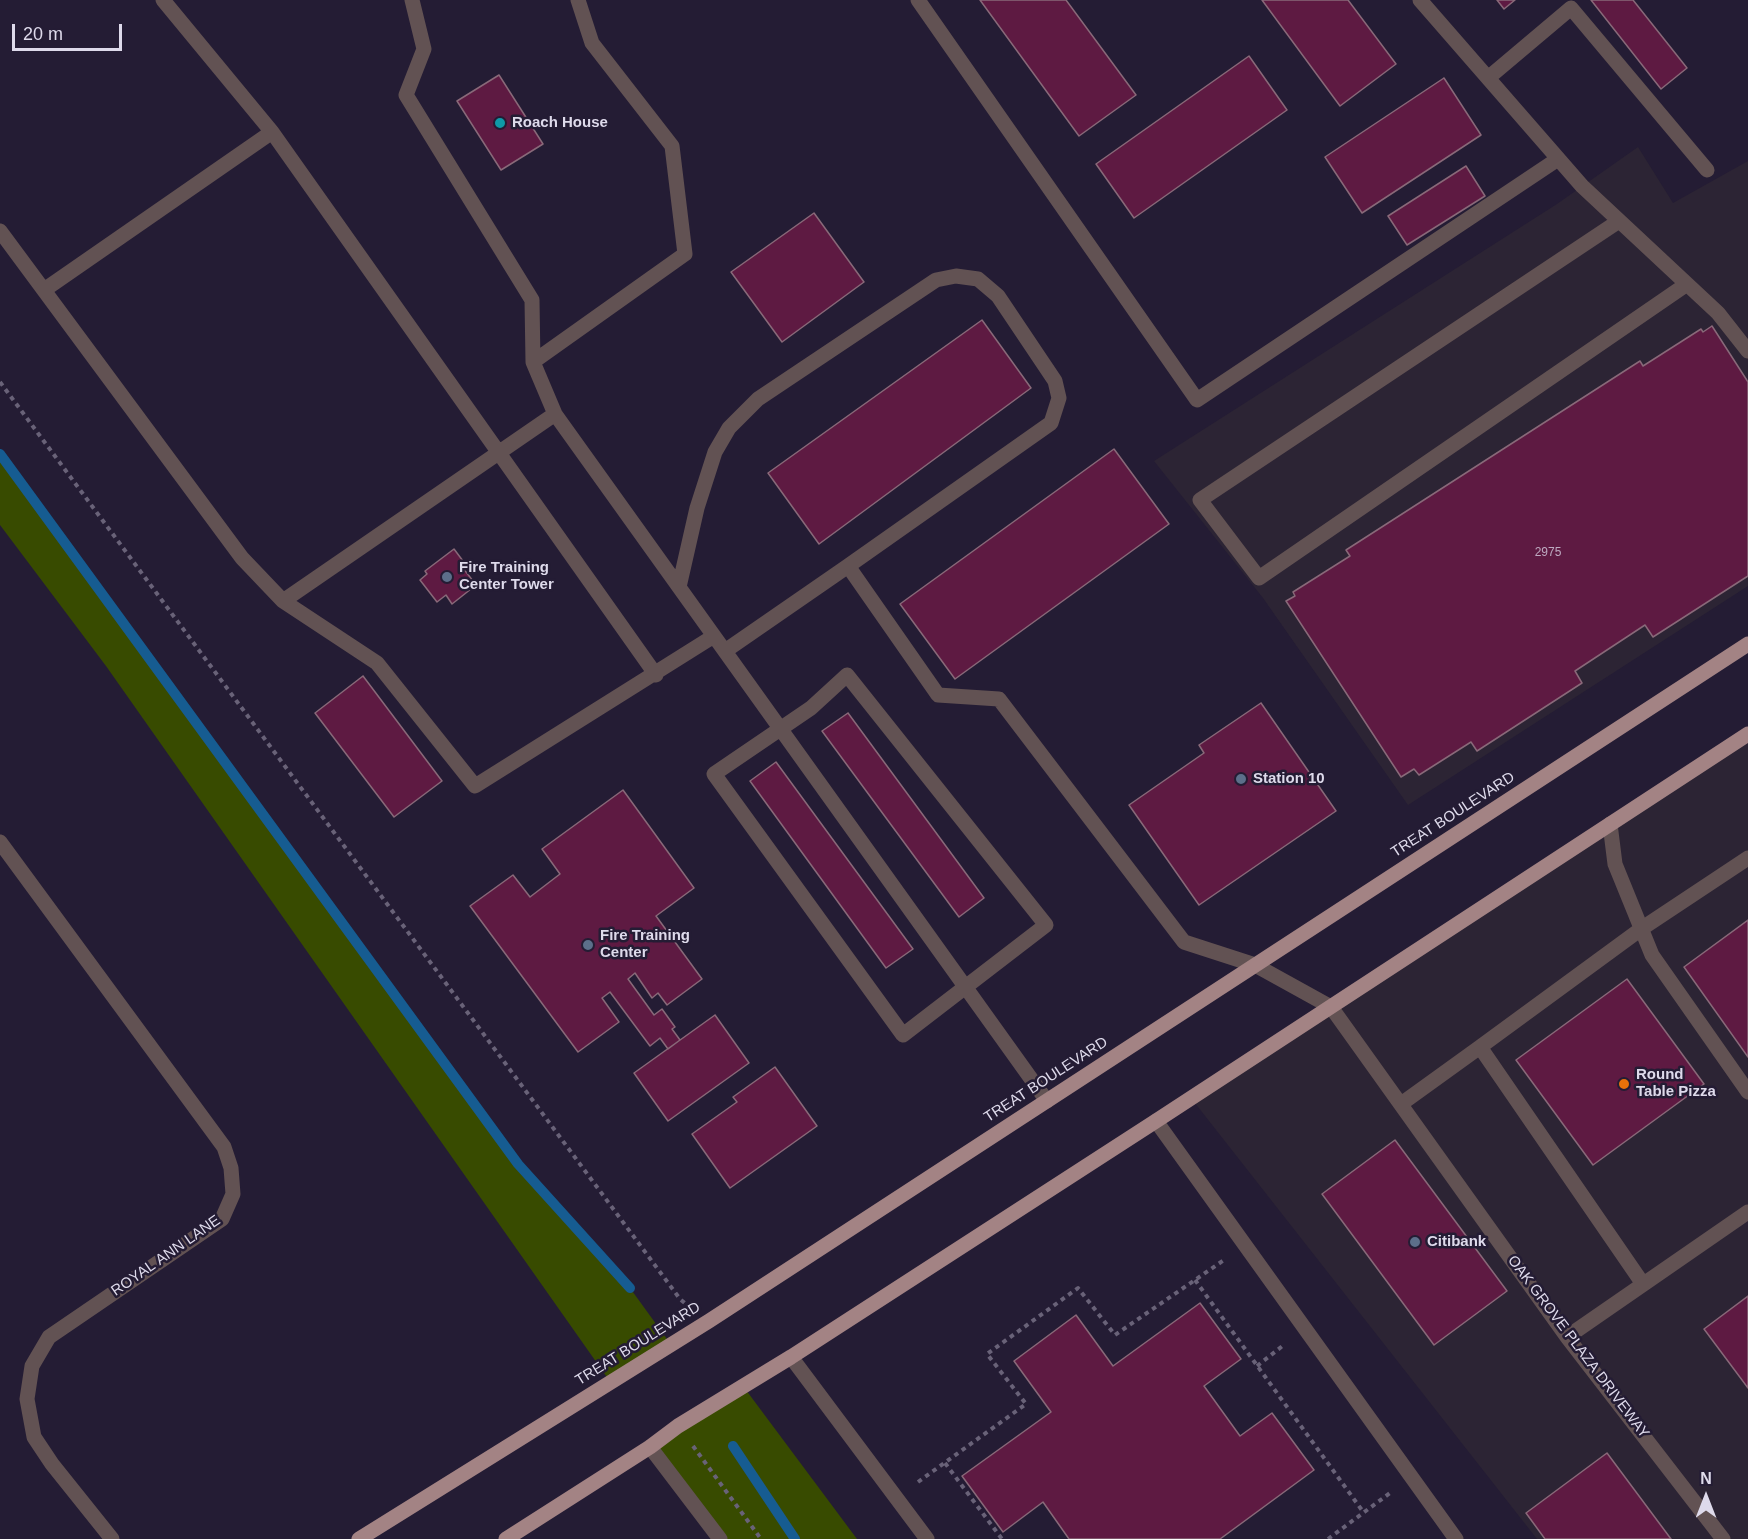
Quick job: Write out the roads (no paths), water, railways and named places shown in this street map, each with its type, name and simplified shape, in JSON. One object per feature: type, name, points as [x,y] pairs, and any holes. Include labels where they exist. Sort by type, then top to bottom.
[{"type":"main road","name":"TREAT BOULEVARD","points":[[359,1539],[709,1321],[1748,644]]},
{"type":"main road","points":[[506,1539],[1331,1007],[1748,734]]},
{"type":"street","points":[[163,0],[272,132],[656,675]]},
{"type":"street","points":[[412,0],[424,49],[406,95],[532,300],[533,362],[555,414],[1047,1101]]},
{"type":"street","points":[[533,362],[685,254],[672,146],[592,43],[578,0]]},
{"type":"street","points":[[918,0],[1197,400],[1558,159]]},
{"type":"street","points":[[1420,0],[1582,186],[1718,313],[1748,351]]},
{"type":"street","points":[[1488,78],[1568,4],[1707,170]]},
{"type":"street","points":[[44,290],[272,132]]},
{"type":"street","points":[[1619,220],[1200,500],[1259,578],[1687,284]]},
{"type":"street","points":[[0,231],[242,558],[283,601],[377,663],[475,786],[656,675],[714,636]]},
{"type":"street","points":[[679,587],[697,508],[715,452],[729,428],[758,399],[936,280],[956,276],[978,279],[998,296],[1055,381],[1059,398],[1051,423],[725,651]]},
{"type":"street","points":[[283,601],[555,414]]},
{"type":"street","points":[[848,566],[938,695],[999,699],[1184,942],[1255,965],[1331,1007]]},
{"type":"street","points":[[847,675],[1046,925],[903,1035],[714,774],[780,728],[811,708],[847,675]]},
{"type":"street","points":[[1610,824],[1615,864],[1652,955],[1748,1092]]},
{"type":"street","name":"ROYAL ANN LANE","points":[[0,842],[224,1147],[231,1168],[233,1194],[222,1219],[49,1337],[32,1366],[27,1399],[34,1437],[52,1464],[112,1539]]},
{"type":"street","points":[[1401,1104],[1641,929],[1748,858]]},
{"type":"street","name":"OAK GROVE PLAZA DRIVEWAY","points":[[1331,1007],[1567,1337],[1723,1539]]},
{"type":"street","points":[[1480,1047],[1643,1284]]},
{"type":"street","points":[[1156,1120],[1244,1246],[1456,1539]]},
{"type":"street","points":[[1567,1337],[1748,1212]]},
{"type":"street","points":[[791,1357],[927,1539]]},
{"type":"street","points":[[650,1447],[720,1539]]},
{"type":"waterway","points":[[0,454],[518,1164],[630,1288]]},
{"type":"waterway","points":[[733,1446],[795,1539]]},
{"type":"place","name":"Roach House","points":[[500,123]]},
{"type":"place","name":"Fire Training Center Tower","points":[[447,577]]},
{"type":"place","name":"Station 10","points":[[1241,779]]},
{"type":"place","name":"Fire Training Center","points":[[588,945]]},
{"type":"place","name":"Round Table Pizza","points":[[1624,1084]]},
{"type":"place","name":"Citibank","points":[[1415,1242]]}]
